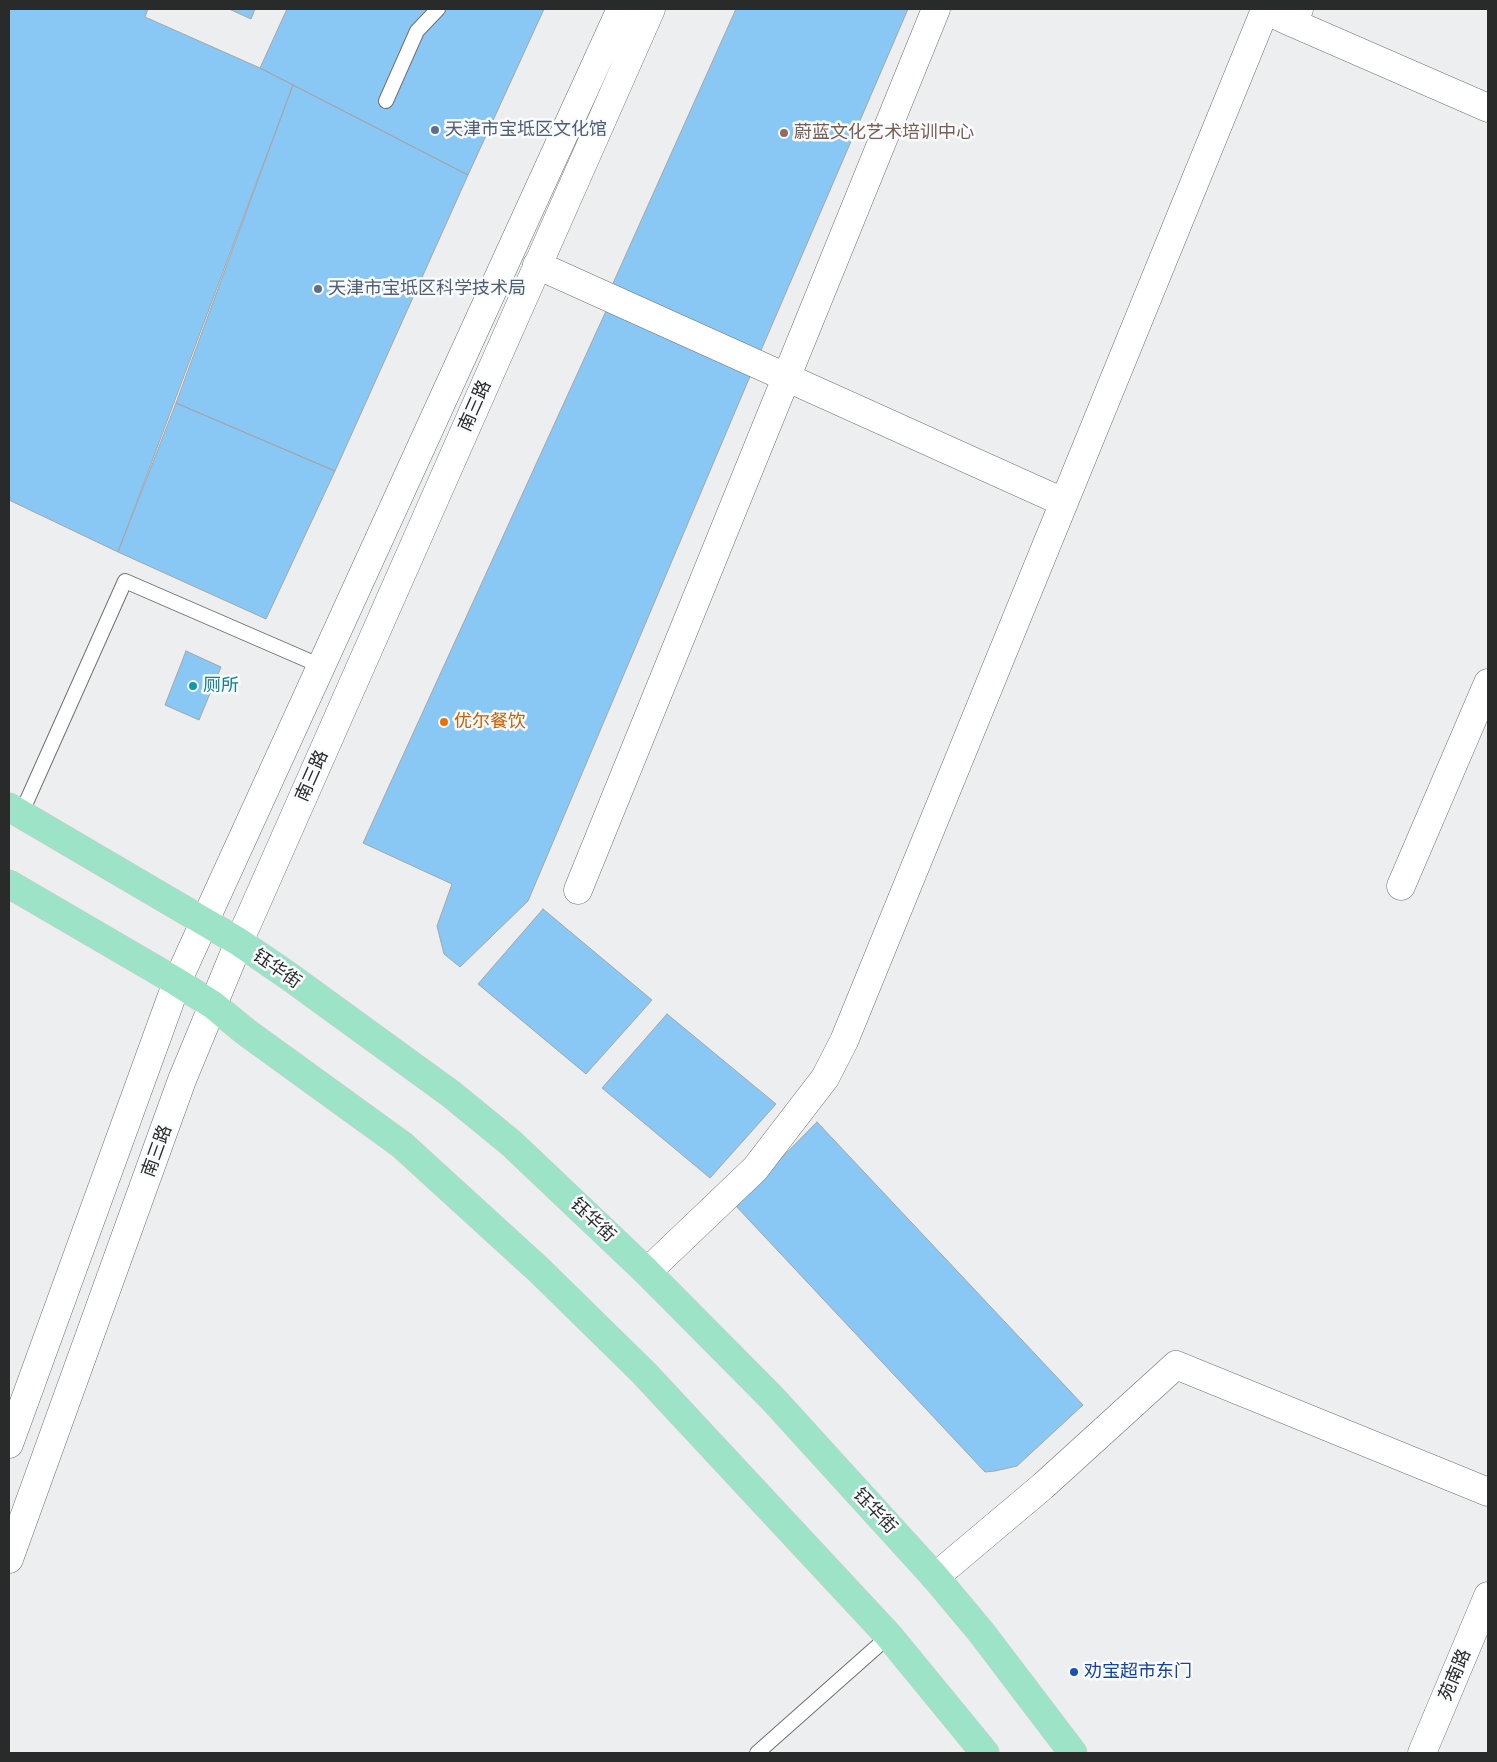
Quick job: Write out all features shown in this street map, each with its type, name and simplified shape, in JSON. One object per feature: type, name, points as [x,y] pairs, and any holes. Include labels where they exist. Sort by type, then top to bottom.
[{"type":"main road","name":"钰华街","points":[[15,810],[239,942],[451,1094],[512,1142],[647,1272],[773,1399],[936,1576],[1073,1753]]},
{"type":"main road","points":[[9,884],[177,982],[212,1005],[246,1032],[402,1145],[539,1270],[644,1373],[889,1636],[985,1753]]},
{"type":"street","name":"南三路","points":[[9,1444],[177,982],[621,9]]},
{"type":"street","name":"南三路","points":[[9,1559],[182,1080],[212,1005],[651,9]]},
{"type":"street","points":[[578,890],[936,9]]},
{"type":"street","points":[[647,1272],[755,1169],[825,1078],[848,1032],[1265,10],[1296,16],[1488,108]]},
{"type":"street","points":[[537,265],[1063,502]]},
{"type":"street","points":[[1401,886],[1488,683]]},
{"type":"street","points":[[936,1576],[1043,1486],[1176,1365],[1488,1492]]},
{"type":"street","name":"苑南路","points":[[1422,1753],[1488,1596]]},
{"type":"lane","points":[[386,101],[417,31],[438,9]]},
{"type":"lane","points":[[15,810],[125,581],[321,666]]},
{"type":"lane","points":[[757,1753],[889,1636]]},
{"type":"building","points":[[9,9],[148,9],[145,17],[260,68],[293,85],[118,552],[9,500]]},
{"type":"building","points":[[229,9],[255,9],[251,19]]},
{"type":"building","name":"天津市宝坻区文化馆","points":[[287,9],[544,9],[468,175],[260,68]]},
{"type":"building","points":[[736,9],[908,9],[759,355],[610,290]]},
{"type":"building","name":"天津市宝坻区科学技术局","points":[[293,85],[468,175],[335,471],[176,403]]},
{"type":"building","points":[[606,311],[751,374],[528,901],[460,967],[444,954],[437,926],[452,884],[363,843]]},
{"type":"building","points":[[176,403],[335,471],[266,619],[118,552]]},
{"type":"building","name":"厕所","points":[[186,651],[221,667],[199,720],[165,705]]},
{"type":"building","points":[[543,909],[652,1000],[586,1074],[478,984]]},
{"type":"building","points":[[667,1014],[776,1104],[710,1178],[602,1088]]},
{"type":"building","points":[[817,1122],[1083,1405],[1017,1466],[985,1472],[735,1205]]},
{"type":"place","name":"天津市宝坻区文化馆","points":[[435,130]]},
{"type":"place","name":"蔚蓝文化艺术培训中心","points":[[784,133]]},
{"type":"place","name":"天津市宝坻区科学技术局","points":[[318,289]]},
{"type":"place","name":"厕所","points":[[193,686]]},
{"type":"place","name":"优尔餐饮","points":[[444,722]]},
{"type":"place","name":"劝宝超市东门","points":[[1074,1672]]}]
